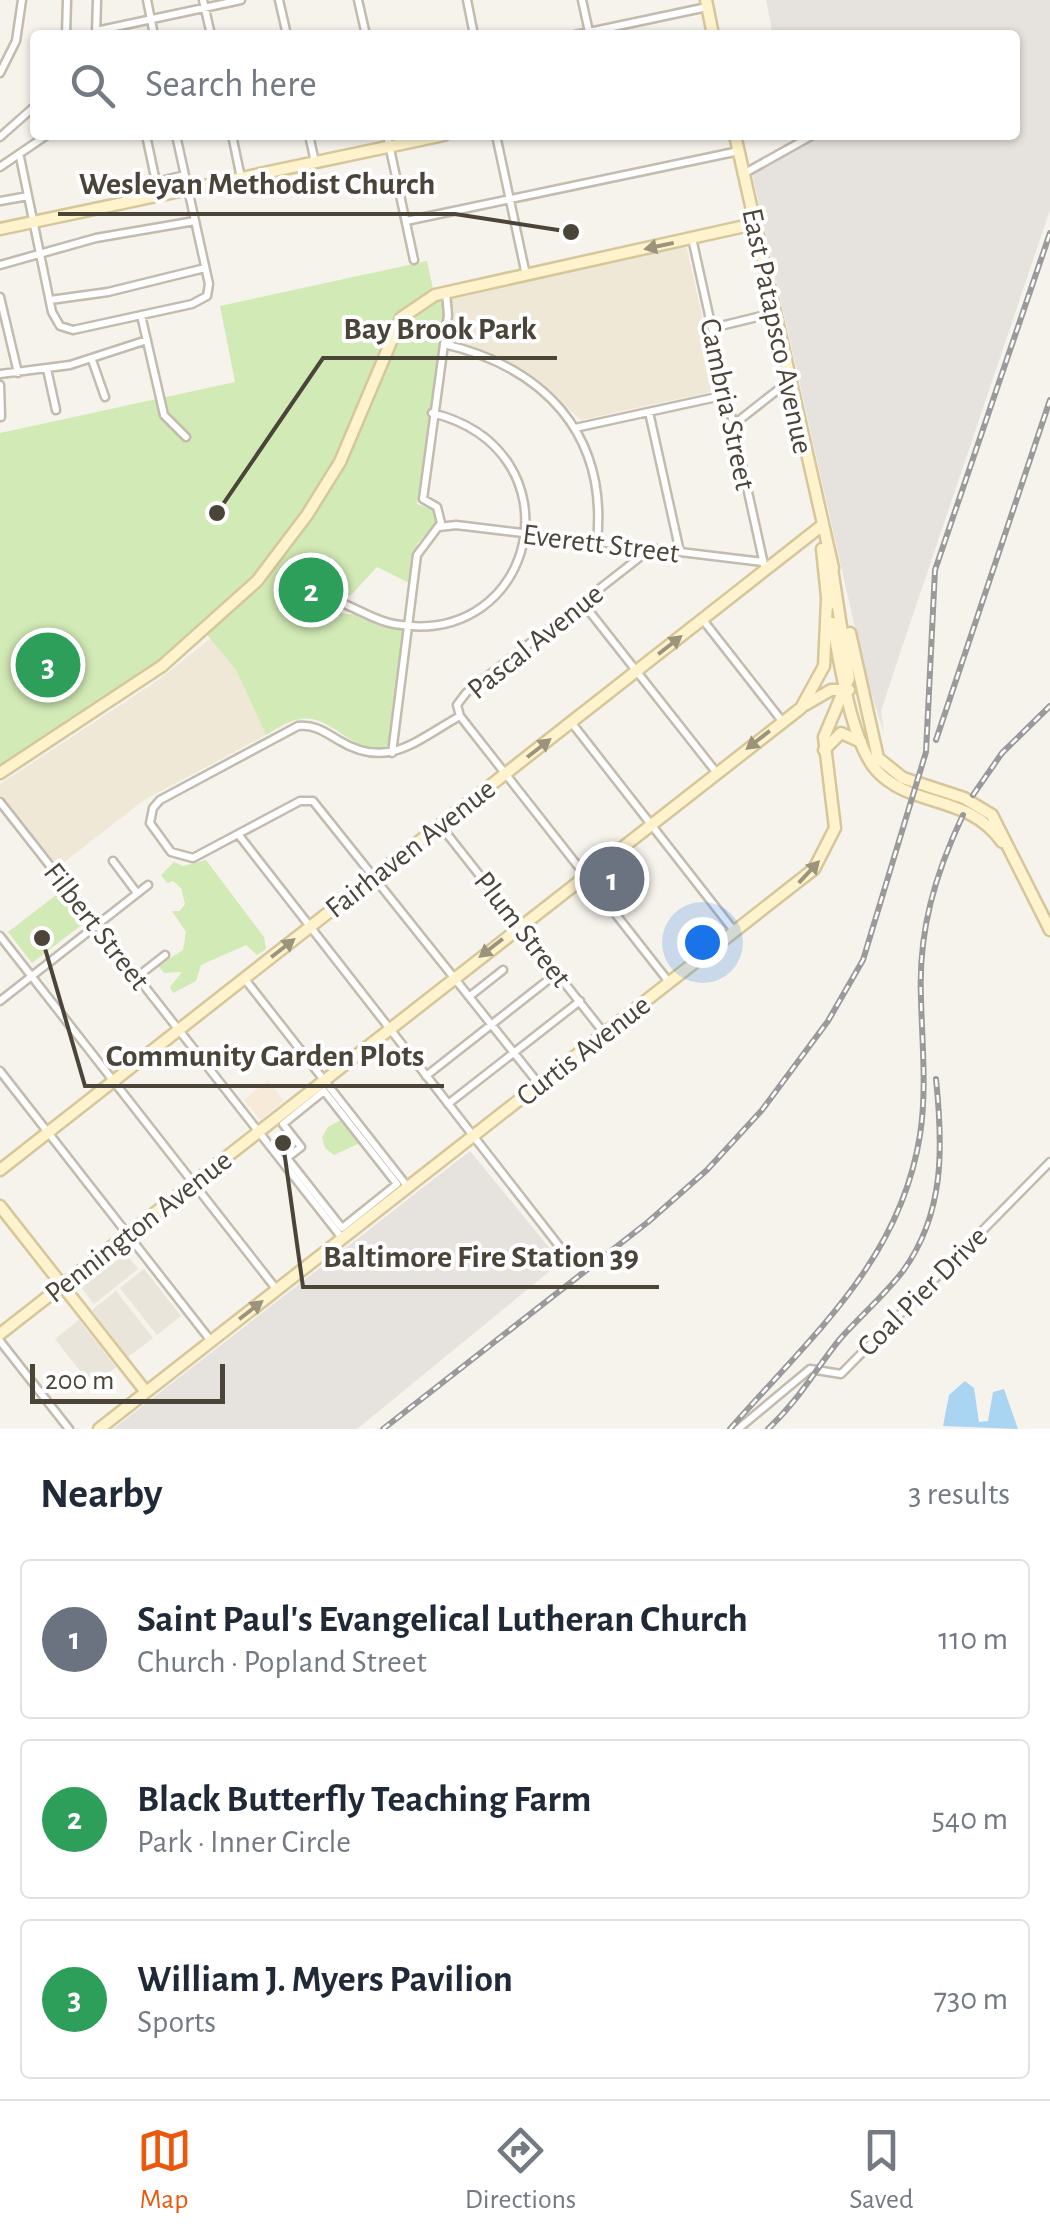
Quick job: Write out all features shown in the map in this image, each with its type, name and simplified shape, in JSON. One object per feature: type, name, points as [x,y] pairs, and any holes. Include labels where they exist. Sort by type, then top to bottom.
[{"type":"main road","points":[[706,4],[713,30]]},
{"type":"main road","name":"East Patapsco Avenue","points":[[736,140],[867,741]]},
{"type":"main road","points":[[0,229],[315,162],[388,141]]},
{"type":"main road","points":[[0,773],[162,666],[257,581],[308,516],[340,462],[401,318],[416,304],[446,293],[754,224]]},
{"type":"main road","name":"East Patapsco Avenue","points":[[820,527],[827,600],[847,689],[884,777],[972,812],[992,828],[1045,910],[1050,930]]},
{"type":"main road","name":"Fairhaven Avenue","points":[[0,1170],[702,620],[764,566],[820,527]]},
{"type":"main road","name":"Curtis Avenue","points":[[99,1429],[802,880],[823,857],[834,828],[835,812],[824,751],[825,729],[847,689],[848,659],[831,562]]},
{"type":"main road","name":"Pennington Avenue","points":[[0,1337],[801,708],[824,666],[827,600]]},
{"type":"main road","points":[[801,708],[831,690],[847,689]]},
{"type":"main road","points":[[824,751],[842,733],[867,741]]},
{"type":"main road","points":[[0,1206],[146,1392]]},
{"type":"street","points":[[0,73],[16,42],[22,0]]},
{"type":"street","points":[[66,30],[68,0]]},
{"type":"street","points":[[96,30],[97,0]]},
{"type":"street","points":[[147,0],[153,30]]},
{"type":"street","points":[[109,30],[204,4],[241,0]]},
{"type":"street","points":[[279,0],[285,30]]},
{"type":"street","points":[[358,0],[365,30]]},
{"type":"street","points":[[467,0],[473,30]]},
{"type":"street","points":[[582,0],[589,30]]},
{"type":"street","points":[[204,4],[209,30]]},
{"type":"street","points":[[597,30],[706,4]]},
{"type":"street","points":[[0,137],[30,110]]},
{"type":"street","points":[[0,167],[20,158],[41,140]]},
{"type":"street","points":[[147,140],[156,182],[185,175]]},
{"type":"street","points":[[20,158],[50,300],[60,326],[73,330],[192,304],[207,296],[205,268],[177,140]]},
{"type":"street","points":[[233,140],[242,178]]},
{"type":"street","points":[[310,140],[315,162]]},
{"type":"street","points":[[497,140],[526,275]]},
{"type":"street","points":[[744,173],[804,140]]},
{"type":"street","points":[[388,141],[414,260]]},
{"type":"street","points":[[406,221],[739,151]]},
{"type":"street","points":[[0,201],[28,196]]},
{"type":"street","points":[[0,265],[40,252],[195,220]]},
{"type":"street","name":"Cambria Street","points":[[692,238],[764,566]]},
{"type":"street","points":[[50,300],[205,268]]},
{"type":"street","points":[[446,293],[444,344],[423,499],[437,507],[439,527],[419,549],[392,753],[364,755],[319,728],[298,726],[160,800],[150,818],[167,848],[186,859],[308,800],[376,876],[539,1084]]},
{"type":"street","points":[[0,297],[18,373]]},
{"type":"street","points":[[712,328],[774,313]]},
{"type":"street","points":[[141,315],[164,415],[186,437]]},
{"type":"street","points":[[0,374],[47,370],[92,360],[147,340]]},
{"type":"street","points":[[444,344],[508,365],[545,391],[575,428],[594,479],[597,541]]},
{"type":"street","points":[[92,360],[105,397]]},
{"type":"street","points":[[47,370],[56,410]]},
{"type":"street","points":[[733,425],[788,380]]},
{"type":"street","points":[[0,385],[1,417]]},
{"type":"street","points":[[575,428],[726,396]]},
{"type":"street","points":[[649,412],[680,552]]},
{"type":"street","points":[[344,604],[386,622],[408,626],[448,622],[485,605],[512,574],[526,533],[523,490],[502,451],[476,429],[432,413]]},
{"type":"street","name":"Everett Street","points":[[439,527],[597,541],[764,566]]},
{"type":"street","name":"Pascal Avenue","points":[[392,753],[460,716],[458,705],[466,692],[651,548]]},
{"type":"street","points":[[582,602],[716,772]]},
{"type":"street","points":[[702,620],[782,722]]},
{"type":"street","points":[[460,716],[670,982]]},
{"type":"street","points":[[572,722],[735,932]]},
{"type":"street","name":"Filbert Street","points":[[0,802],[342,1239]]},
{"type":"street","name":"Plum Street","points":[[440,825],[605,1034]]},
{"type":"street","points":[[238,834],[563,1251]]},
{"type":"street","points":[[112,861],[138,893]]},
{"type":"street","points":[[0,1001],[148,885]]},
{"type":"street","points":[[0,936],[277,1290]]},
{"type":"street","points":[[137,977],[165,955]]},
{"type":"street","points":[[470,996],[503,970]]},
{"type":"street","points":[[426,1076],[557,973]]},
{"type":"street","points":[[244,978],[324,1085],[397,1184],[342,1228],[287,1158],[301,1147],[283,1124],[324,1085]]},
{"type":"street","points":[[448,1104],[580,1002]]},
{"type":"street","points":[[0,1071],[211,1341]]},
{"type":"street","points":[[324,1085],[408,1187]]},
{"type":"street","name":"Coal Pier Drive","points":[[738,1429],[810,1369],[841,1374],[1050,1162]]},
{"type":"street","points":[[0,1337],[69,1429]]},
{"type":"shaded area","points":[[766,0],[1050,0],[1050,210],[881,711],[884,734],[865,672],[752,173],[811,140],[1020,140],[1020,30],[772,30]]},
{"type":"shaded area","points":[[686,245],[719,390],[581,420],[528,374],[449,339],[451,298]]},
{"type":"shaded area","points":[[211,638],[236,670],[266,735],[144,800],[58,867],[0,795],[0,784],[157,681]]},
{"type":"shaded area","points":[[268,1080],[284,1101],[260,1120],[244,1100]]},
{"type":"shaded area","points":[[470,1151],[561,1262],[357,1429],[113,1429]]},
{"type":"shaded area","points":[[122,1249],[138,1269],[94,1304],[78,1283]]},
{"type":"shaded area","points":[[144,1269],[181,1316],[157,1335],[120,1288]]},
{"type":"shaded area","points":[[116,1291],[153,1338],[128,1357],[92,1310]]},
{"type":"shaded area","points":[[79,1320],[116,1367],[92,1386],[55,1339]]},
{"type":"green space","points":[[427,261],[436,302],[444,300],[445,317],[417,504],[433,510],[436,523],[417,544],[411,584],[377,567],[351,595],[342,594],[335,603],[343,614],[362,614],[403,631],[389,746],[364,746],[309,718],[288,722],[266,735],[236,670],[201,627],[141,673],[0,765],[0,433],[235,382],[220,306]]},
{"type":"green space","points":[[206,860],[264,937],[266,949],[257,955],[246,945],[201,965],[196,981],[173,993],[170,987],[182,972],[164,973],[158,966],[183,950],[186,932],[172,911],[180,911],[185,904],[181,888],[173,881],[167,883],[161,875],[174,862],[183,866]]},
{"type":"green space","points":[[60,892],[84,923],[32,963],[8,932]]},
{"type":"green space","points":[[341,1120],[360,1143],[334,1155],[325,1148],[322,1137],[328,1127]]},
{"type":"water","points":[[965,1381],[974,1388],[979,1422],[988,1421],[993,1392],[1004,1389],[1018,1429],[943,1426],[949,1395]]},
{"type":"railway","points":[[383,1429],[648,1222],[707,1170],[762,1110],[828,1021],[863,960],[926,752],[935,570],[1050,233]]},
{"type":"railway","points":[[936,740],[1050,400]]},
{"type":"railway","points":[[973,795],[1002,753],[1050,706]]},
{"type":"railway","points":[[730,1429],[848,1295],[893,1222],[909,1180],[923,1101],[922,950],[937,881],[963,815]]},
{"type":"railway","points":[[768,1429],[840,1339],[896,1280],[917,1249],[934,1203],[938,1179],[936,1079]]},
{"type":"place","name":"Wesleyan Methodist Church","points":[[571,232]]},
{"type":"place","name":"Bay Brook Park","points":[[217,513]]},
{"type":"place","name":"Black Butterfly Teaching Farm","points":[[311,590]]},
{"type":"place","name":"William J. Myers Pavilion","points":[[48,665]]},
{"type":"place","name":"Saint Paul's Evangelical Lutheran Church","points":[[612,879]]},
{"type":"place","name":"Community Garden Plots","points":[[42,938]]},
{"type":"place","name":"Baltimore Fire Station 39","points":[[283,1143]]}]
